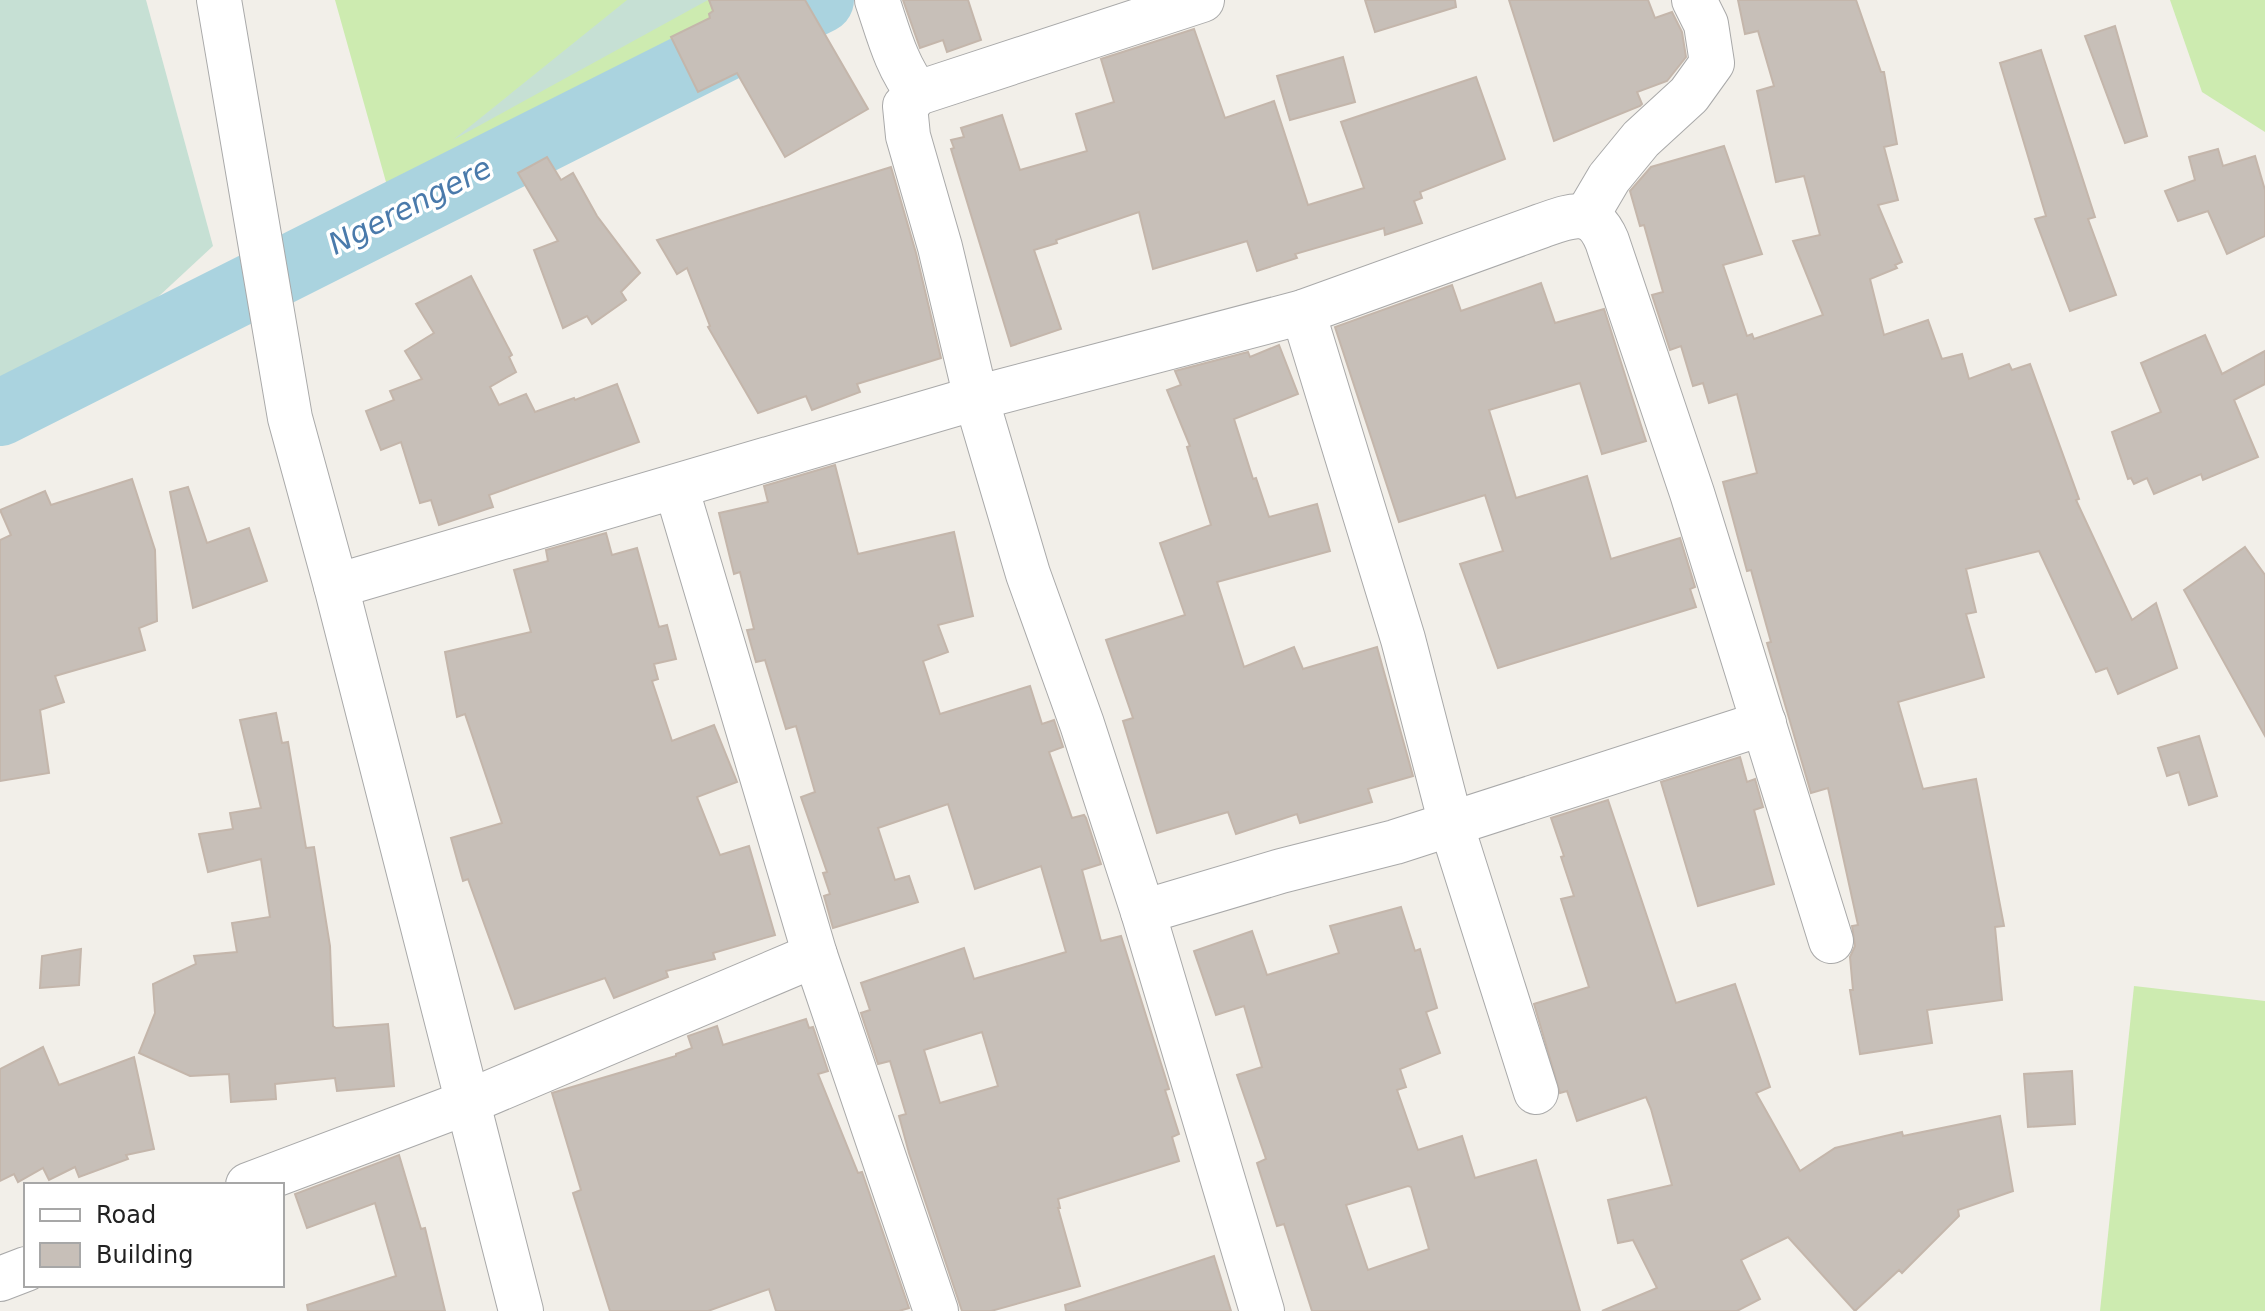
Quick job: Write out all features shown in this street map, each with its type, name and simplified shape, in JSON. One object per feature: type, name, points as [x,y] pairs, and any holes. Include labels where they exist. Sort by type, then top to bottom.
[{"type":"street","points":[[219,0],[290,418],[336,586],[521,1311]]},
{"type":"street","points":[[877,0],[896,56],[908,81],[918,93]]},
{"type":"street","points":[[1202,0],[918,93],[905,106],[908,136],[940,247],[976,398],[1028,574],[1082,724],[1143,912],[1262,1311]]},
{"type":"street","points":[[1586,217],[1609,178],[1641,139],[1689,95],[1712,63],[1706,24],[1694,0]]},
{"type":"street","points":[[336,586],[976,398],[1303,312],[1572,215],[1586,217],[1599,226],[1607,241],[1692,493],[1831,941]]},
{"type":"street","points":[[1303,312],[1403,639],[1451,824],[1536,1092]]},
{"type":"street","points":[[676,487],[815,955],[936,1311]]},
{"type":"street","points":[[1143,912],[1451,824],[1764,723]]},
{"type":"street","points":[[253,1183],[468,1102],[815,955]]},
{"type":"street","points":[[0,1279],[24,1270]]},
{"type":"green space","points":[[0,0],[146,0],[213,246],[144,310],[0,409]]},
{"type":"green space","points":[[335,0],[771,0],[689,36],[393,207]]},
{"type":"green space","points":[[627,0],[708,0],[453,140]]},
{"type":"green space","points":[[2170,0],[2265,0],[2265,132],[2202,92]]},
{"type":"green space","points":[[2134,986],[2265,1001],[2265,1311],[2100,1311]]},
{"type":"building","points":[[709,0],[805,0],[868,109],[785,157],[737,73],[698,92],[671,37],[710,18],[709,14],[713,11]]},
{"type":"building","points":[[903,0],[968,0],[981,40],[947,52],[943,40],[920,48]]},
{"type":"building","points":[[1365,0],[1455,0],[1456,7],[1375,32]]},
{"type":"building","points":[[1509,0],[1648,0],[1655,18],[1672,12],[1682,32],[1686,57],[1667,81],[1637,92],[1640,106],[1554,141]]},
{"type":"building","points":[[1738,0],[1856,0],[1881,72],[1884,72],[1897,144],[1884,147],[1898,200],[1878,205],[1902,262],[1895,265],[1897,268],[1870,279],[1884,335],[1928,320],[1942,359],[1962,354],[1969,379],[2009,364],[2012,370],[2030,364],[2079,499],[2076,500],[2132,620],[2156,603],[2177,668],[2118,694],[2107,668],[2096,672],[2039,551],[1966,569],[1976,612],[1966,614],[1984,677],[1898,702],[1923,789],[1976,779],[2004,926],[1995,927],[2002,1000],[1927,1010],[1932,1043],[1860,1054],[1850,990],[1853,990],[1850,957],[1855,946],[1852,926],[1858,925],[1828,788],[1811,793],[1767,643],[1771,642],[1751,570],[1747,571],[1723,482],[1757,473],[1737,394],[1709,403],[1703,383],[1693,386],[1681,346],[1670,350],[1652,295],[1663,292],[1644,225],[1640,226],[1630,191],[1651,167],[1724,146],[1762,254],[1723,265],[1747,336],[1752,334],[1754,339],[1823,315],[1793,241],[1820,235],[1804,176],[1776,182],[1757,91],[1774,86],[1758,31],[1745,34]]},
{"type":"building","points":[[2115,26],[2147,136],[2125,143],[2085,36]]},
{"type":"building","points":[[1194,29],[1225,118],[1274,101],[1308,205],[1364,188],[1341,122],[1476,77],[1505,159],[1420,192],[1422,198],[1414,201],[1422,223],[1385,235],[1384,228],[1295,254],[1297,258],[1257,271],[1247,241],[1153,269],[1139,212],[1056,240],[1057,243],[1034,250],[1061,329],[1011,346],[951,149],[954,148],[951,140],[964,137],[961,128],[1002,115],[1020,170],[1087,151],[1076,114],[1114,102],[1101,59]]},
{"type":"building","points":[[2041,50],[2095,217],[2088,219],[2116,295],[2070,311],[2035,219],[2046,216],[2000,63]]},
{"type":"building","points":[[1343,57],[1355,102],[1290,120],[1277,76]]},
{"type":"building","points":[[2218,149],[2223,166],[2255,156],[2265,190],[2265,236],[2227,254],[2208,211],[2178,221],[2165,191],[2195,180],[2189,157]]},
{"type":"building","points":[[547,157],[561,180],[573,173],[597,216],[640,273],[621,292],[626,300],[592,324],[587,316],[563,328],[534,250],[558,241],[518,173]]},
{"type":"building","points":[[891,167],[916,253],[941,358],[857,384],[860,392],[812,410],[806,396],[758,413],[708,327],[687,268],[677,274],[657,240]]},
{"type":"building","points":[[471,276],[512,355],[509,357],[516,372],[490,387],[499,405],[526,394],[535,412],[617,384],[639,442],[489,495],[493,507],[439,525],[431,500],[420,503],[401,442],[381,450],[366,411],[394,400],[390,391],[422,379],[405,351],[434,333],[416,304]]},
{"type":"building","points":[[1541,283],[1555,323],[1604,309],[1646,441],[1602,454],[1580,383],[1489,410],[1516,498],[1587,476],[1611,559],[1680,538],[1695,587],[1690,589],[1696,607],[1498,668],[1460,564],[1503,551],[1485,495],[1399,522],[1335,327],[1452,285],[1461,311]]},
{"type":"building","points":[[2205,335],[2222,374],[2265,351],[2265,384],[2234,400],[2258,457],[2203,480],[2201,474],[2154,494],[2147,478],[2134,484],[2131,478],[2128,479],[2112,432],[2161,412],[2141,363]]},
{"type":"building","points":[[1279,345],[1298,394],[1234,419],[1269,517],[1317,504],[1330,551],[1217,582],[1244,667],[1294,647],[1303,669],[1377,647],[1413,776],[1368,789],[1372,802],[1300,823],[1297,814],[1236,834],[1228,812],[1157,833],[1123,721],[1133,718],[1106,640],[1185,615],[1160,543],[1211,525],[1187,447],[1190,446],[1167,390],[1181,385],[1175,371],[1248,352],[1250,357]]},
{"type":"building","points":[[835,465],[858,554],[954,532],[973,616],[938,625],[948,652],[923,661],[940,714],[1030,686],[1042,724],[1054,720],[1063,747],[1049,752],[1072,818],[1084,815],[1086,818],[1101,864],[1082,870],[1101,941],[1121,936],[1169,1089],[1165,1090],[1179,1134],[1172,1137],[1179,1161],[1058,1199],[1080,1286],[991,1311],[962,1311],[909,1153],[899,1116],[906,1114],[890,1061],[878,1064],[861,1013],[870,1010],[861,983],[964,948],[974,979],[1066,952],[1041,866],[975,889],[948,804],[878,828],[895,880],[909,876],[918,902],[833,928],[824,896],[830,894],[823,873],[827,872],[801,797],[815,792],[796,726],[786,729],[765,660],[756,662],[747,630],[754,629],[740,572],[734,574],[719,513],[768,502],[764,486]],"holes":[[[982,1032],[998,1086],[940,1103],[924,1050]]]},
{"type":"building","points":[[132,479],[155,550],[157,621],[139,628],[145,650],[55,676],[64,702],[40,710],[49,773],[0,781],[0,540],[11,535],[0,510],[45,491],[51,505]]},
{"type":"building","points":[[188,487],[207,543],[249,528],[267,581],[193,608],[170,492]]},
{"type":"building","points":[[606,533],[612,555],[637,548],[659,627],[667,625],[676,659],[654,664],[658,679],[652,681],[672,741],[714,725],[737,782],[697,797],[720,855],[749,846],[775,935],[713,953],[715,959],[666,971],[668,977],[614,998],[605,978],[515,1009],[468,879],[463,881],[451,838],[502,823],[465,714],[457,717],[445,652],[531,632],[514,570],[548,561],[546,550]]},
{"type":"building","points":[[2245,547],[2265,575],[2265,736],[2184,590]]},
{"type":"building","points":[[276,713],[282,743],[288,742],[306,848],[314,847],[330,946],[333,1026],[388,1024],[394,1086],[337,1091],[335,1078],[275,1084],[276,1099],[231,1102],[229,1074],[190,1076],[139,1053],[155,1013],[153,984],[196,964],[194,956],[237,952],[232,923],[270,917],[261,859],[208,872],[199,834],[233,829],[230,813],[261,808],[240,720]]},
{"type":"building","points":[[2199,736],[2217,796],[2189,805],[2179,772],[2167,776],[2158,748]]},
{"type":"building","points":[[1740,757],[1747,782],[1755,779],[1763,807],[1754,810],[1774,884],[1698,906],[1661,782]]},
{"type":"building","points":[[1608,800],[1676,1003],[1735,984],[1770,1087],[1756,1093],[1800,1171],[1835,1148],[1902,1132],[1903,1136],[2000,1116],[2013,1191],[1958,1210],[1959,1216],[1902,1273],[1899,1270],[1855,1311],[1788,1237],[1741,1260],[1760,1299],[1737,1311],[1602,1311],[1657,1288],[1633,1240],[1618,1243],[1608,1200],[1672,1185],[1646,1097],[1577,1121],[1567,1091],[1560,1093],[1534,1004],[1589,987],[1561,899],[1574,896],[1551,818]]},
{"type":"building","points":[[1401,907],[1415,951],[1420,949],[1437,1008],[1426,1012],[1440,1053],[1400,1069],[1406,1087],[1397,1090],[1418,1150],[1462,1136],[1475,1178],[1536,1160],[1580,1311],[1312,1311],[1284,1224],[1277,1226],[1257,1163],[1266,1159],[1237,1075],[1262,1067],[1244,1006],[1216,1015],[1194,951],[1252,931],[1267,975],[1339,953],[1330,926]],"holes":[[[1411,1187],[1429,1249],[1368,1270],[1346,1205]]]},
{"type":"building","points":[[81,949],[79,985],[40,988],[42,956]]},
{"type":"building","points":[[806,1019],[809,1028],[813,1027],[828,1071],[818,1074],[858,1173],[862,1172],[909,1308],[899,1311],[776,1311],[769,1289],[708,1311],[610,1311],[573,1193],[581,1190],[552,1093],[676,1056],[692,1048],[688,1036],[717,1026],[723,1045]]},
{"type":"building","points":[[43,1047],[59,1085],[134,1057],[154,1149],[126,1155],[128,1159],[79,1177],[75,1167],[49,1180],[43,1168],[18,1182],[14,1174],[0,1181],[0,1069]]},
{"type":"building","points":[[2072,1071],[2075,1124],[2028,1127],[2024,1074]]},
{"type":"building","points":[[399,1155],[421,1229],[425,1228],[445,1311],[308,1311],[307,1305],[396,1276],[375,1203],[307,1228],[295,1194]]},
{"type":"building","points":[[1214,1256],[1231,1311],[1066,1311],[1065,1305]]},
{"type":"waterway","name":"Ngerengere","points":[[0,413],[821,0]]}]
